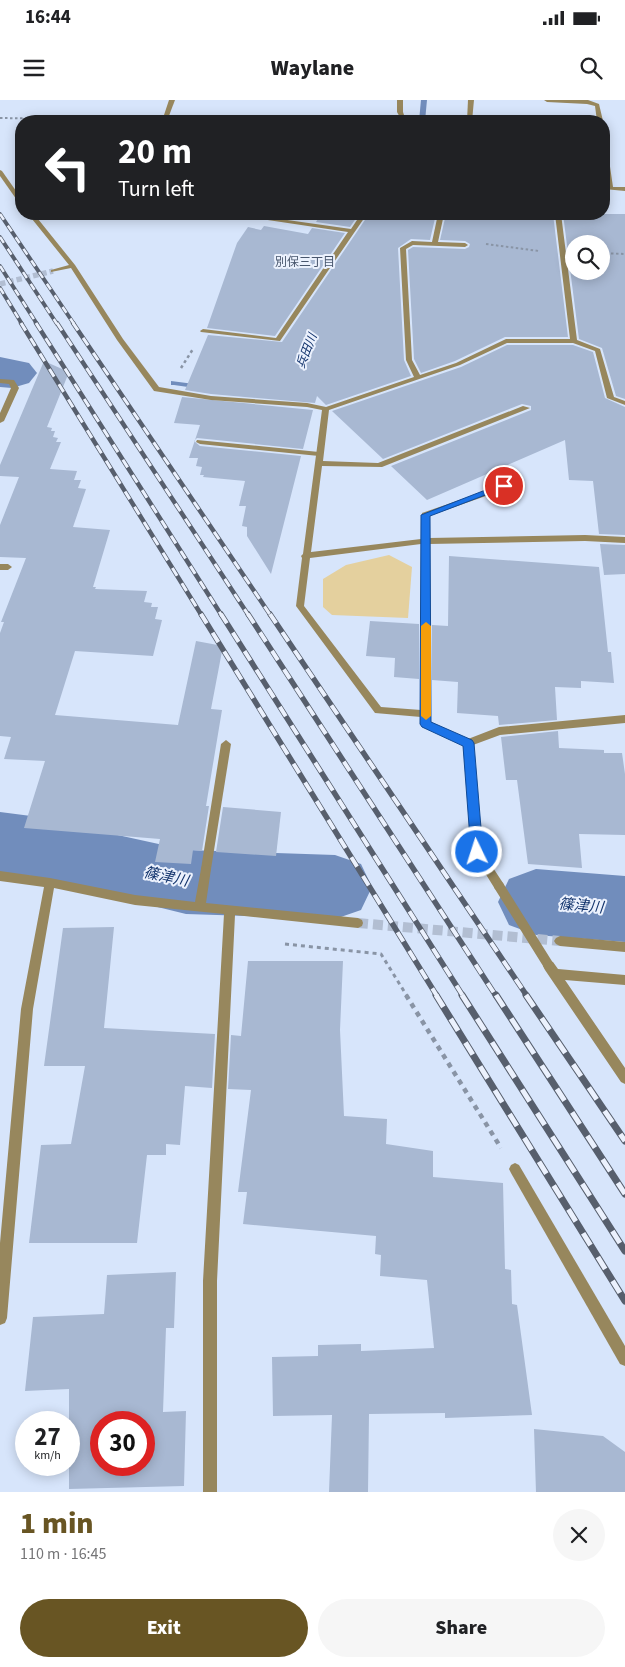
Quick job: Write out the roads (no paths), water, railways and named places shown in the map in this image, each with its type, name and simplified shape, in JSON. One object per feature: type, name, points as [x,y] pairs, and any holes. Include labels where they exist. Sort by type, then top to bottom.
[{"type":"street","points":[[166,115],[172,100]]},
{"type":"street","points":[[400,100],[401,115]]},
{"type":"street","points":[[470,115],[471,100]]},
{"type":"street","points":[[547,100],[588,102],[597,105],[599,115]]},
{"type":"street","points":[[0,172],[15,193]]},
{"type":"street","points":[[610,189],[625,189]]},
{"type":"street","points":[[36,220],[73,266],[120,340],[157,389],[211,398],[307,405],[326,409],[458,364],[506,341],[574,341],[598,350],[610,398],[625,403]]},
{"type":"street","points":[[280,220],[351,231]]},
{"type":"street","points":[[203,331],[278,340],[359,220]]},
{"type":"street","points":[[435,244],[441,220]]},
{"type":"street","points":[[559,220],[574,341]]},
{"type":"street","points":[[418,378],[409,360],[403,248],[412,243],[465,245]]},
{"type":"street","points":[[53,271],[73,266]]},
{"type":"street","points":[[0,382],[11,382],[15,388],[0,421]]},
{"type":"street","points":[[200,442],[379,466],[526,408]]},
{"type":"street","points":[[326,409],[305,556],[300,606],[378,710],[426,714]]},
{"type":"street","points":[[520,481],[425,515],[426,724],[468,743],[499,731],[625,719]]},
{"type":"street","points":[[305,556],[426,541],[585,538],[625,540]]},
{"type":"street","points":[[468,743],[477,852],[551,970],[625,1078]]},
{"type":"street","points":[[200,903],[226,744]]},
{"type":"street","points":[[0,876],[50,883],[135,900],[200,903],[230,910],[358,923]]},
{"type":"street","points":[[0,1318],[27,1009],[50,883]]},
{"type":"street","points":[[210,1492],[210,1280],[230,910]]},
{"type":"street","points":[[560,941],[625,947]]},
{"type":"street","points":[[551,970],[625,980]]},
{"type":"street","points":[[515,1169],[625,1359]]},
{"type":"waterway","name":"兵田川","points":[[423,115],[424,100]]},
{"type":"waterway","name":"兵田川","points":[[0,372],[12,373]]},
{"type":"waterway","name":"兵田川","points":[[174,383],[202,387]]},
{"type":"waterway","name":"篠津川","points":[[0,842],[31,846],[186,882],[335,887]]},
{"type":"waterway","name":"篠津川","points":[[536,902],[625,909]]},
{"type":"tunnel","points":[[0,284],[53,271]]},
{"type":"tunnel","points":[[358,923],[560,941]]},
{"type":"railway","points":[[0,214],[74,324]]},
{"type":"railway","points":[[0,237],[57,324]]},
{"type":"railway","points":[[0,266],[37,324]]},
{"type":"railway","points":[[0,288],[22,324]]},
{"type":"railway","points":[[21,323],[202,616]]},
{"type":"railway","points":[[36,323],[222,616]]},
{"type":"railway","points":[[57,323],[249,616]]},
{"type":"railway","points":[[73,323],[271,616]]},
{"type":"railway","points":[[201,614],[437,996]]},
{"type":"railway","points":[[221,614],[463,996]]},
{"type":"railway","points":[[248,614],[496,996]]},
{"type":"railway","points":[[270,614],[527,996]]},
{"type":"railway","points":[[436,995],[625,1301]]},
{"type":"railway","points":[[462,995],[625,1251]]},
{"type":"railway","points":[[496,995],[625,1194]]},
{"type":"railway","points":[[526,995],[625,1141]]},
{"type":"district","name":"別保三丁目","points":[[305,262]]}]
